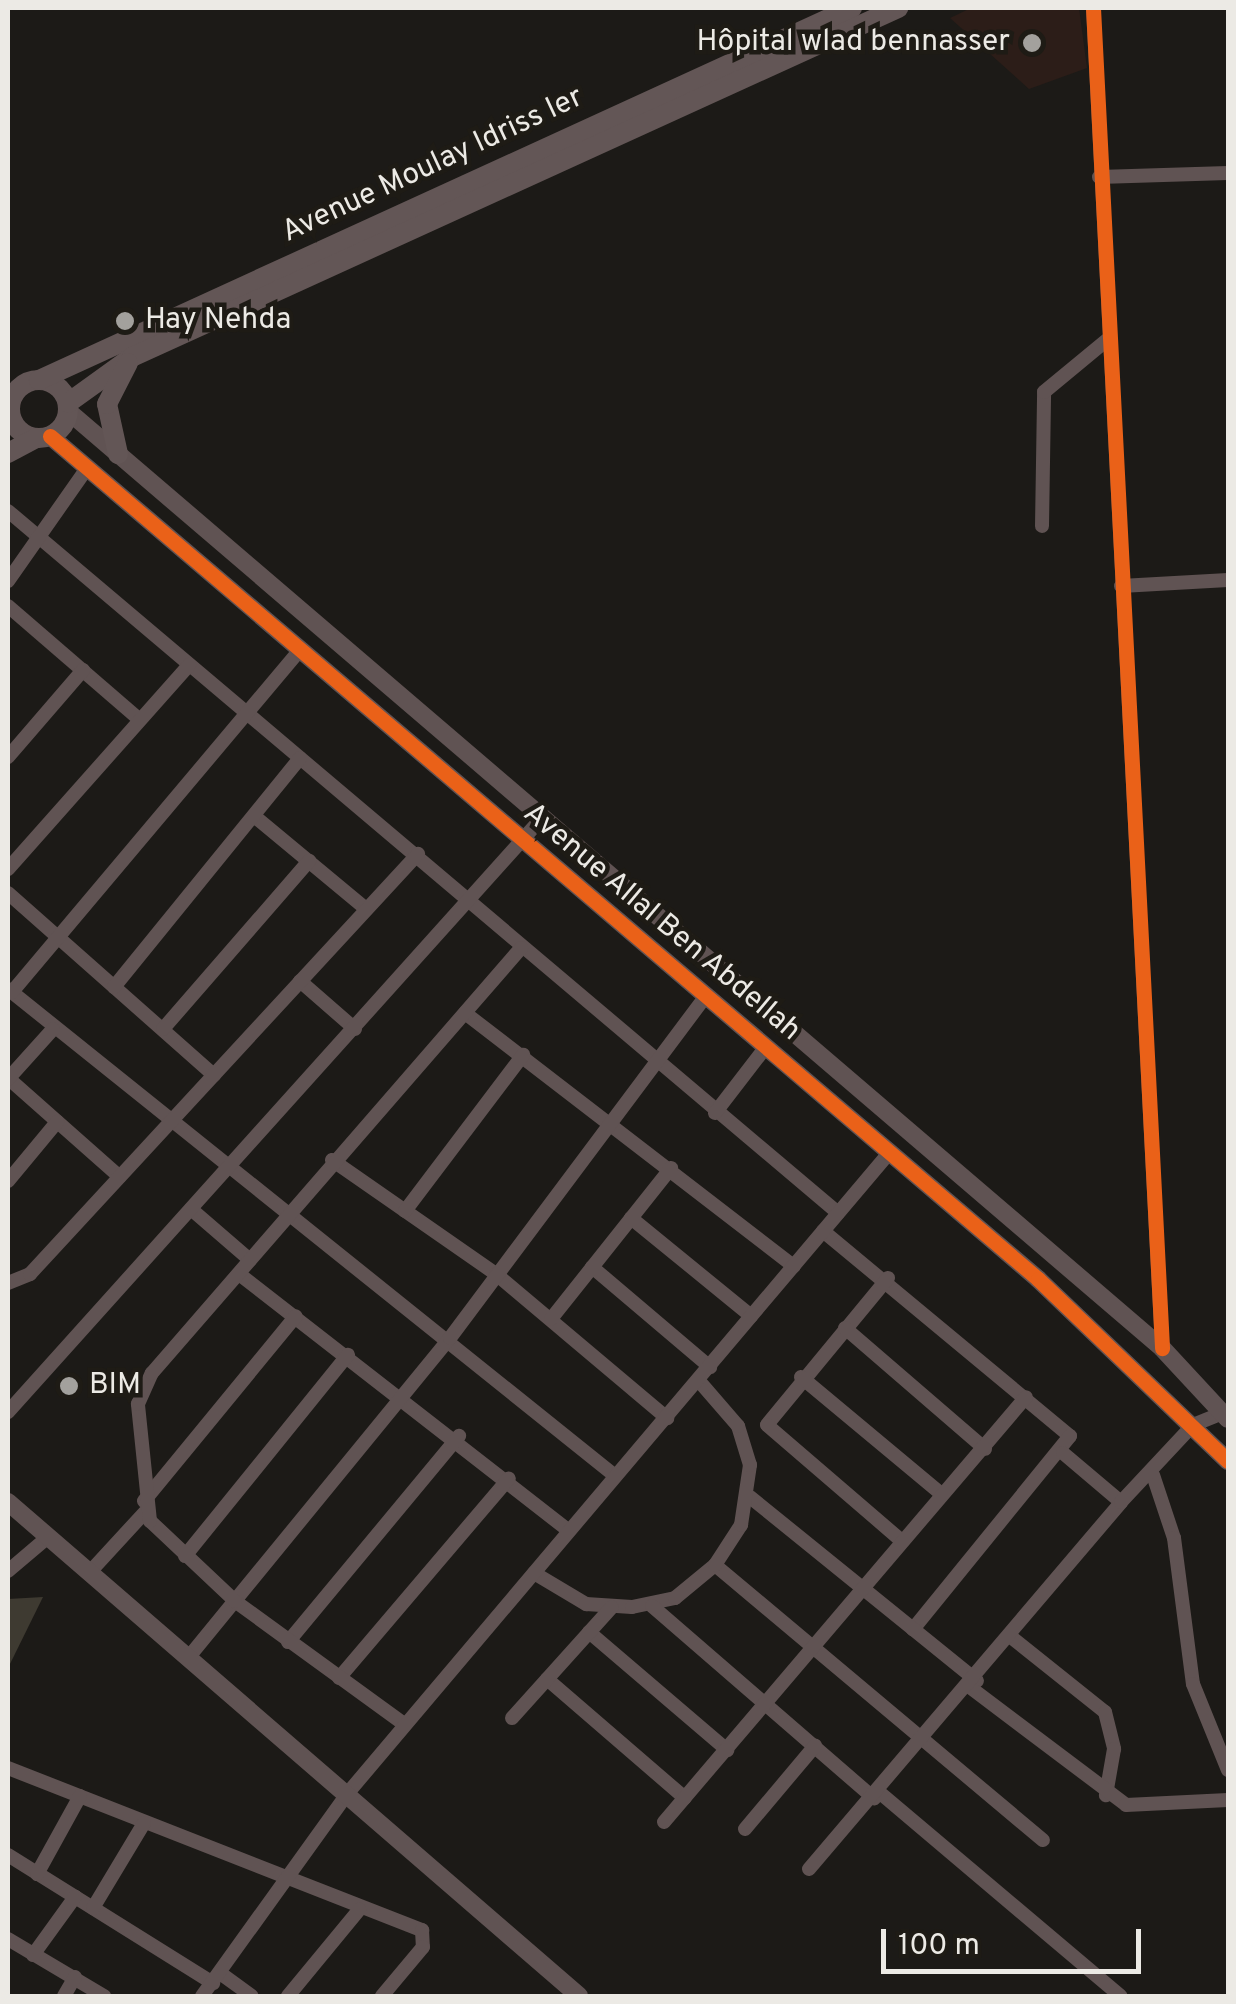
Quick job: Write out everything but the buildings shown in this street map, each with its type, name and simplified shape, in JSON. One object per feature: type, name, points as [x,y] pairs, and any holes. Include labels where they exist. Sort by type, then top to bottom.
[{"type":"main road","name":"Avenue Moulay Idriss Ier","points":[[24,379],[852,8]]},
{"type":"main road","name":"Avenue Moulay Idriss Ier","points":[[43,437],[68,407],[132,357],[898,8]]},
{"type":"main road","points":[[118,454],[107,404],[132,357]]},
{"type":"main road","points":[[43,437],[9,414],[24,379],[68,407]]},
{"type":"main road","points":[[8,453],[43,437]]},
{"type":"street","points":[[1094,8],[1120,586],[1162,1348]]},
{"type":"street","points":[[1100,177],[1228,173]]},
{"type":"street","points":[[1042,526],[1044,392],[1108,339]]},
{"type":"street","name":"Avenue Allal Ben Abdellah","points":[[68,407],[540,819],[1162,1348],[1227,1414]]},
{"type":"street","name":"Avenue Allal Ben Abdellah","points":[[43,437],[87,468],[889,1153],[1193,1425],[1228,1461]]},
{"type":"street","points":[[8,581],[37,532],[87,468]]},
{"type":"street","points":[[8,511],[838,1213]]},
{"type":"street","points":[[1120,586],[1228,580]]},
{"type":"street","points":[[8,606],[140,720]]},
{"type":"street","points":[[300,650],[58,939],[10,990],[225,1171],[450,1338],[614,1475]]},
{"type":"street","points":[[8,869],[189,666]]},
{"type":"street","points":[[8,757],[82,670]]},
{"type":"street","points":[[114,987],[300,758]]},
{"type":"street","points":[[254,816],[365,908]]},
{"type":"street","points":[[8,1412],[471,902],[540,819]]},
{"type":"street","points":[[8,1283],[30,1274],[418,854]]},
{"type":"street","points":[[163,1029],[309,861]]},
{"type":"street","points":[[8,894],[214,1075]]},
{"type":"street","points":[[404,1724],[235,1601],[185,1556],[144,1506],[143,1387],[332,1160],[521,948]]},
{"type":"street","points":[[300,981],[355,1029]]},
{"type":"street","points":[[188,1658],[450,1338],[608,1120],[705,997]]},
{"type":"street","points":[[465,1012],[794,1266]]},
{"type":"street","points":[[53,1029],[8,1079],[120,1176]]},
{"type":"street","points":[[715,1112],[765,1048]]},
{"type":"street","points":[[406,1211],[523,1054]]},
{"type":"street","points":[[8,1180],[57,1122]]},
{"type":"street","points":[[202,1996],[347,1794],[404,1724],[889,1153]]},
{"type":"street","points":[[332,1160],[496,1274],[667,1418]]},
{"type":"street","points":[[551,1319],[671,1168]]},
{"type":"street","points":[[191,1209],[250,1260]]},
{"type":"street","points":[[631,1218],[751,1316]]},
{"type":"street","points":[[822,1231],[888,1278],[1067,1431],[1063,1454],[913,1630]]},
{"type":"street","points":[[592,1267],[710,1367]]},
{"type":"street","points":[[239,1274],[459,1436],[569,1531]]},
{"type":"street","points":[[888,1278],[771,1413],[769,1432],[902,1541]]},
{"type":"street","points":[[89,1572],[296,1316]]},
{"type":"street","points":[[844,1328],[984,1449]]},
{"type":"street","points":[[185,1556],[348,1356]]},
{"type":"street","points":[[802,1377],[940,1493]]},
{"type":"street","points":[[534,1573],[560,1594],[612,1607],[652,1606],[716,1566],[750,1497],[738,1426],[699,1381]]},
{"type":"street","points":[[664,1822],[866,1591],[940,1493],[984,1449],[1026,1396]]},
{"type":"street","points":[[809,1870],[974,1685],[1120,1502],[1152,1475],[1193,1425],[1227,1414]]},
{"type":"street","points":[[288,1642],[459,1436]]},
{"type":"street","points":[[1063,1454],[1120,1502]]},
{"type":"street","points":[[1152,1475],[1174,1538],[1193,1684],[1228,1770]]},
{"type":"street","points":[[339,1678],[509,1478]]},
{"type":"street","points":[[750,1497],[1106,1795],[1148,1808],[1228,1800]]},
{"type":"street","points":[[8,1502],[579,1996]]},
{"type":"street","points":[[8,1571],[48,1537]]},
{"type":"street","points":[[716,1566],[1043,1840]]},
{"type":"street","points":[[652,1606],[815,1746],[1120,1996]]},
{"type":"street","points":[[512,1718],[612,1607]]},
{"type":"street","points":[[589,1632],[727,1750]]},
{"type":"street","points":[[1012,1637],[1105,1712],[1114,1750],[1106,1795]]},
{"type":"street","points":[[547,1679],[685,1798]]},
{"type":"street","points":[[746,1829],[815,1746]]},
{"type":"street","points":[[8,1768],[285,1882],[425,1933],[382,1996]]},
{"type":"street","points":[[37,1874],[80,1796]]},
{"type":"street","points":[[92,1908],[144,1823]]},
{"type":"street","points":[[8,1855],[92,1908],[252,1996]]},
{"type":"street","points":[[32,1955],[76,1897]]},
{"type":"street","points":[[288,1996],[359,1910]]},
{"type":"street","points":[[11,1947],[75,1977],[104,1996]]},
{"type":"street","points":[[64,1996],[75,1977]]},
{"type":"shaded area","name":"Hôpital wlad bennasser","points":[[971,8],[1079,8],[1087,68],[1029,89],[950,18]]},
{"type":"cycle path","points":[[1093,8],[1162,1348]]},
{"type":"cycle path","points":[[50,436],[1038,1279],[1228,1461]]},
{"type":"place","name":"Hôpital wlad bennasser","points":[[1032,43]]},
{"type":"place","name":"Hay Nehda","points":[[125,321]]},
{"type":"place","name":"BIM","points":[[69,1386]]}]
